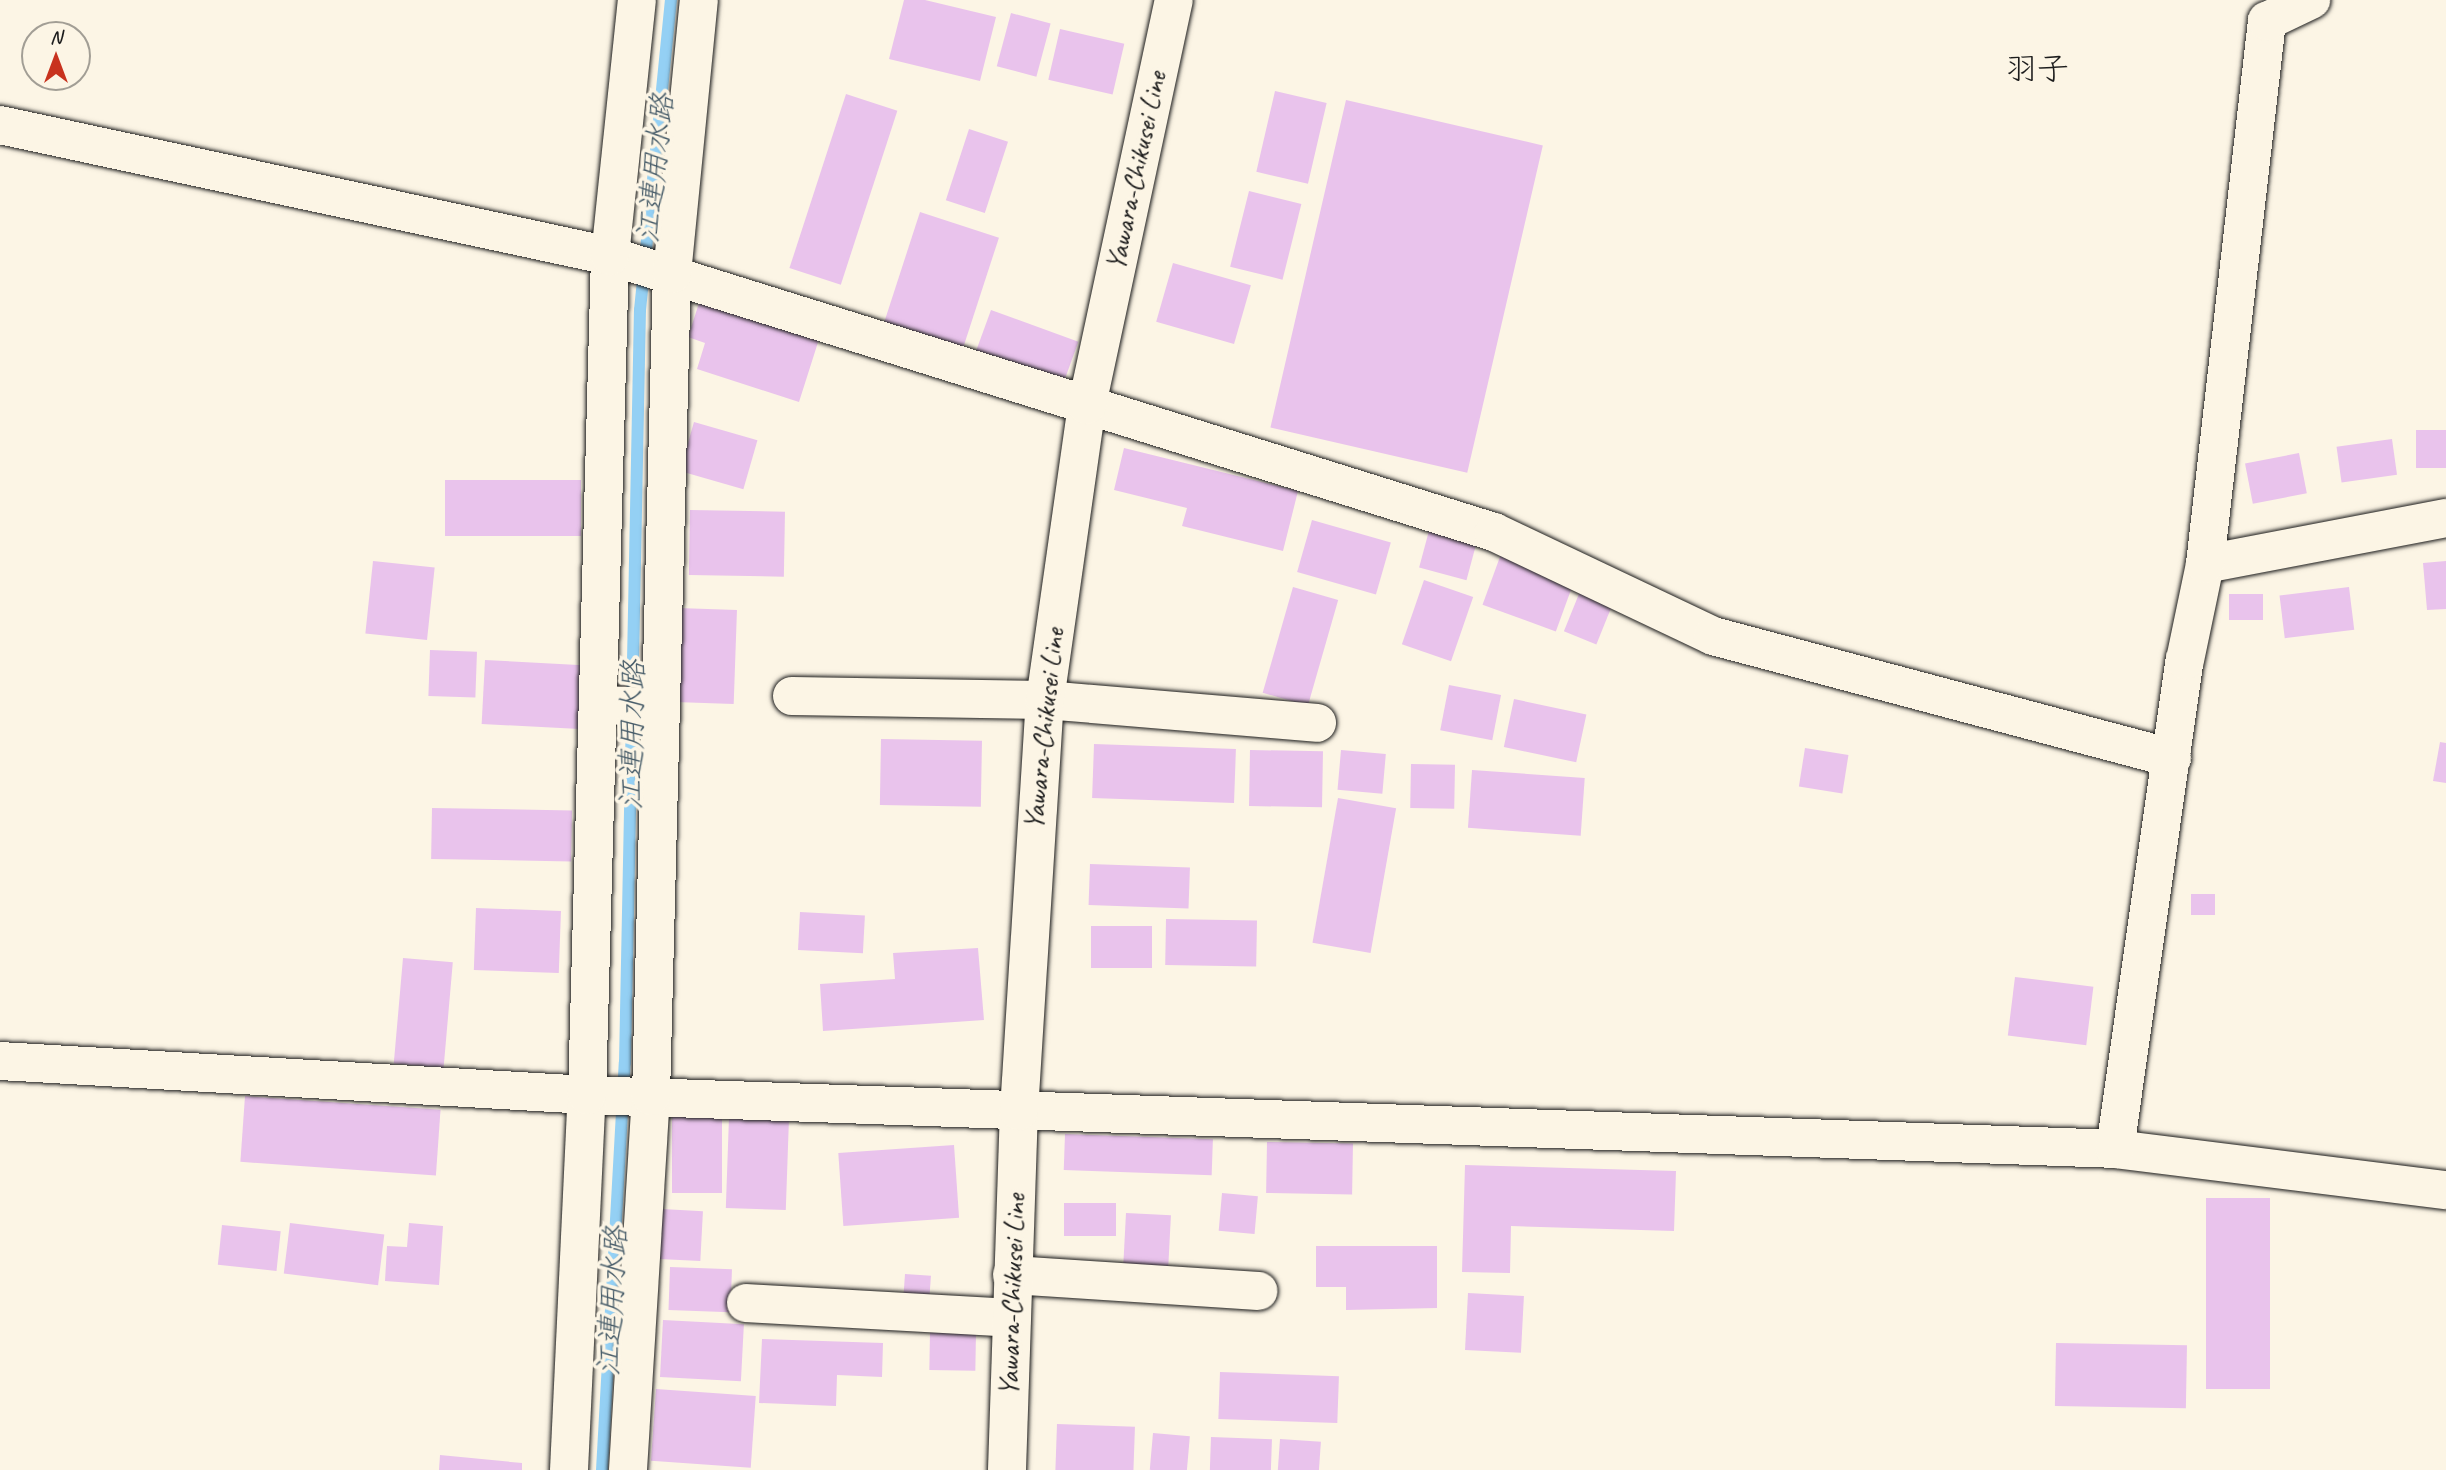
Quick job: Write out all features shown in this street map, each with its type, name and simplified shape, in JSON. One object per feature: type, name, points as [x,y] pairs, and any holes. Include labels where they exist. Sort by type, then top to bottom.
[{"type":"street","points":[[637,0],[610,256],[587,1095],[569,1467],[628,1467],[652,1096],[672,274],[699,0]]},
{"type":"street","name":"Yawara-Chikusei Line","points":[[1007,1470],[1019,1111],[1045,700],[1087,405],[1174,0]]},
{"type":"street","points":[[2115,1149],[2185,660],[2205,564],[2265,10],[2311,0]]},
{"type":"street","points":[[0,125],[610,256],[672,274],[1494,532],[1713,636],[2172,758]]},
{"type":"street","points":[[2205,564],[2446,518]]},
{"type":"street","points":[[792,696],[1045,700],[1317,723]]},
{"type":"street","points":[[598,705],[661,707]]},
{"type":"street","points":[[0,1061],[587,1095],[2115,1149],[2446,1190]]},
{"type":"street","points":[[1012,1275],[1258,1291]]},
{"type":"street","points":[[746,1303],[1011,1318]]},
{"type":"building","points":[[904,0],[925,0],[996,17],[980,81],[889,59]]},
{"type":"building","points":[[1011,13],[1051,24],[1036,77],[997,66]]},
{"type":"building","points":[[1060,29],[1124,44],[1113,95],[1048,80]]},
{"type":"building","points":[[1275,91],[1327,103],[1308,184],[1256,172]]},
{"type":"building","points":[[846,94],[897,111],[841,285],[789,268]]},
{"type":"building","points":[[1346,100],[1543,145],[1467,473],[1270,427]]},
{"type":"building","points":[[969,129],[1008,142],[985,213],[946,200]]},
{"type":"building","points":[[1249,191],[1301,204],[1283,280],[1230,267]]},
{"type":"building","points":[[920,212],[999,238],[962,351],[883,325]]},
{"type":"building","points":[[1173,263],[1251,285],[1234,344],[1156,322]]},
{"type":"building","points":[[701,297],[820,336],[799,402],[697,369],[705,343],[688,337]]},
{"type":"building","points":[[991,310],[1078,342],[1059,394],[972,363]]},
{"type":"building","points":[[694,422],[757,440],[743,489],[680,471]]},
{"type":"building","points":[[2416,430],[2446,430],[2446,468],[2416,468]]},
{"type":"building","points":[[2392,439],[2397,475],[2342,482],[2337,447]]},
{"type":"building","points":[[1124,448],[1298,491],[1283,551],[1182,526],[1187,508],[1114,490]]},
{"type":"building","points":[[2299,453],[2307,493],[2253,504],[2245,463]]},
{"type":"building","points":[[445,480],[581,480],[581,536],[445,536]]},
{"type":"building","points":[[690,510],[785,512],[784,577],[689,575]]},
{"type":"building","points":[[1312,520],[1391,543],[1376,595],[1297,572]]},
{"type":"building","points":[[1430,527],[1477,540],[1466,580],[1419,568]]},
{"type":"building","points":[[1501,554],[1574,581],[1556,631],[1483,605]]},
{"type":"building","points":[[373,561],[435,567],[427,640],[365,634]]},
{"type":"building","points":[[2446,561],[2446,609],[2427,610],[2423,563]]},
{"type":"building","points":[[1424,580],[1473,597],[1451,661],[1402,644]]},
{"type":"building","points":[[1583,584],[1615,597],[1596,644],[1564,631]]},
{"type":"building","points":[[1293,587],[1338,600],[1308,706],[1263,693]]},
{"type":"building","points":[[2349,587],[2354,630],[2285,638],[2280,596]]},
{"type":"building","points":[[2229,594],[2263,594],[2263,620],[2229,620]]},
{"type":"building","points":[[678,608],[737,610],[734,704],[675,702]]},
{"type":"building","points":[[430,650],[477,652],[475,698],[428,696]]},
{"type":"building","points":[[485,660],[583,665],[580,729],[482,724]]},
{"type":"building","points":[[1449,685],[1501,695],[1492,740],[1440,730]]},
{"type":"building","points":[[1514,699],[1586,714],[1576,762],[1504,747]]},
{"type":"building","points":[[881,739],[982,741],[981,807],[880,805]]},
{"type":"building","points":[[2440,742],[2446,743],[2446,783],[2433,781]]},
{"type":"building","points":[[1094,744],[1236,749],[1234,803],[1092,798]]},
{"type":"building","points":[[1805,748],[1848,755],[1842,793],[1799,787]]},
{"type":"building","points":[[1250,750],[1323,751],[1322,807],[1249,806]]},
{"type":"building","points":[[1341,750],[1386,754],[1382,794],[1338,790]]},
{"type":"building","points":[[1411,764],[1455,765],[1454,809],[1410,808]]},
{"type":"building","points":[[1472,770],[1585,778],[1581,836],[1468,828]]},
{"type":"building","points":[[1338,798],[1396,808],[1371,953],[1312,943]]},
{"type":"building","points":[[432,808],[572,810],[571,861],[431,859]]},
{"type":"building","points":[[1090,864],[1190,867],[1189,908],[1089,905]]},
{"type":"building","points":[[2191,894],[2215,894],[2215,915],[2191,915]]},
{"type":"building","points":[[476,908],[561,911],[559,973],[474,970]]},
{"type":"building","points":[[800,912],[865,915],[863,953],[798,950]]},
{"type":"building","points":[[1166,919],[1257,921],[1256,967],[1165,965]]},
{"type":"building","points":[[1091,926],[1152,926],[1152,968],[1091,968]]},
{"type":"building","points":[[978,948],[984,1020],[823,1031],[820,984],[895,979],[893,953]]},
{"type":"building","points":[[403,958],[453,962],[444,1068],[394,1064]]},
{"type":"building","points":[[2015,977],[2093,987],[2086,1045],[2008,1036]]},
{"type":"building","points":[[245,1096],[441,1110],[436,1176],[240,1162]]},
{"type":"building","points":[[672,1116],[722,1116],[722,1193],[672,1193]]},
{"type":"building","points":[[729,1117],[789,1119],[786,1210],[726,1208]]},
{"type":"building","points":[[1065,1134],[1213,1139],[1212,1175],[1064,1170]]},
{"type":"building","points":[[1267,1142],[1353,1144],[1352,1194],[1266,1193]]},
{"type":"building","points":[[954,1145],[959,1218],[843,1226],[838,1153]]},
{"type":"building","points":[[1465,1165],[1676,1171],[1674,1231],[1511,1226],[1510,1273],[1462,1272]]},
{"type":"building","points":[[1222,1193],[1258,1196],[1255,1234],[1219,1231]]},
{"type":"building","points":[[2206,1198],[2270,1198],[2270,1389],[2206,1389]]},
{"type":"building","points":[[1064,1203],[1116,1203],[1116,1236],[1064,1236]]},
{"type":"building","points":[[662,1209],[703,1211],[700,1261],[659,1259]]},
{"type":"building","points":[[1126,1213],[1171,1215],[1168,1269],[1123,1267]]},
{"type":"building","points":[[290,1223],[384,1235],[378,1285],[284,1274]]},
{"type":"building","points":[[409,1223],[443,1226],[439,1285],[385,1281],[387,1246],[407,1247]]},
{"type":"building","points":[[222,1225],[281,1231],[276,1271],[218,1265]]},
{"type":"building","points":[[1316,1246],[1437,1246],[1437,1308],[1346,1310],[1346,1287],[1316,1287]]},
{"type":"building","points":[[670,1267],[732,1269],[730,1312],[668,1310]]},
{"type":"building","points":[[905,1274],[931,1276],[929,1305],[903,1303]]},
{"type":"building","points":[[1468,1293],[1524,1296],[1521,1353],[1465,1350]]},
{"type":"building","points":[[663,1320],[744,1324],[741,1381],[660,1377]]},
{"type":"building","points":[[930,1332],[976,1333],[975,1371],[929,1370]]},
{"type":"building","points":[[762,1339],[883,1343],[882,1377],[837,1375],[836,1406],[759,1403]]},
{"type":"building","points":[[2056,1343],[2187,1345],[2186,1408],[2055,1406]]},
{"type":"building","points":[[1220,1372],[1339,1376],[1337,1423],[1218,1419]]},
{"type":"building","points":[[656,1389],[756,1396],[751,1468],[651,1461]]},
{"type":"building","points":[[1057,1424],[1135,1427],[1133,1470],[1055,1470]]},
{"type":"building","points":[[1153,1433],[1190,1436],[1187,1470],[1150,1470]]},
{"type":"building","points":[[1211,1437],[1272,1439],[1271,1470],[1210,1470]]},
{"type":"building","points":[[1280,1439],[1321,1442],[1319,1470],[1278,1470]]},
{"type":"building","points":[[440,1455],[522,1463],[522,1470],[439,1470]]},
{"type":"waterway","name":"江連用水路","points":[[602,1470],[625,1063],[640,310],[671,0]]},
{"type":"district","name":"羽子","points":[[2037,69]]}]
